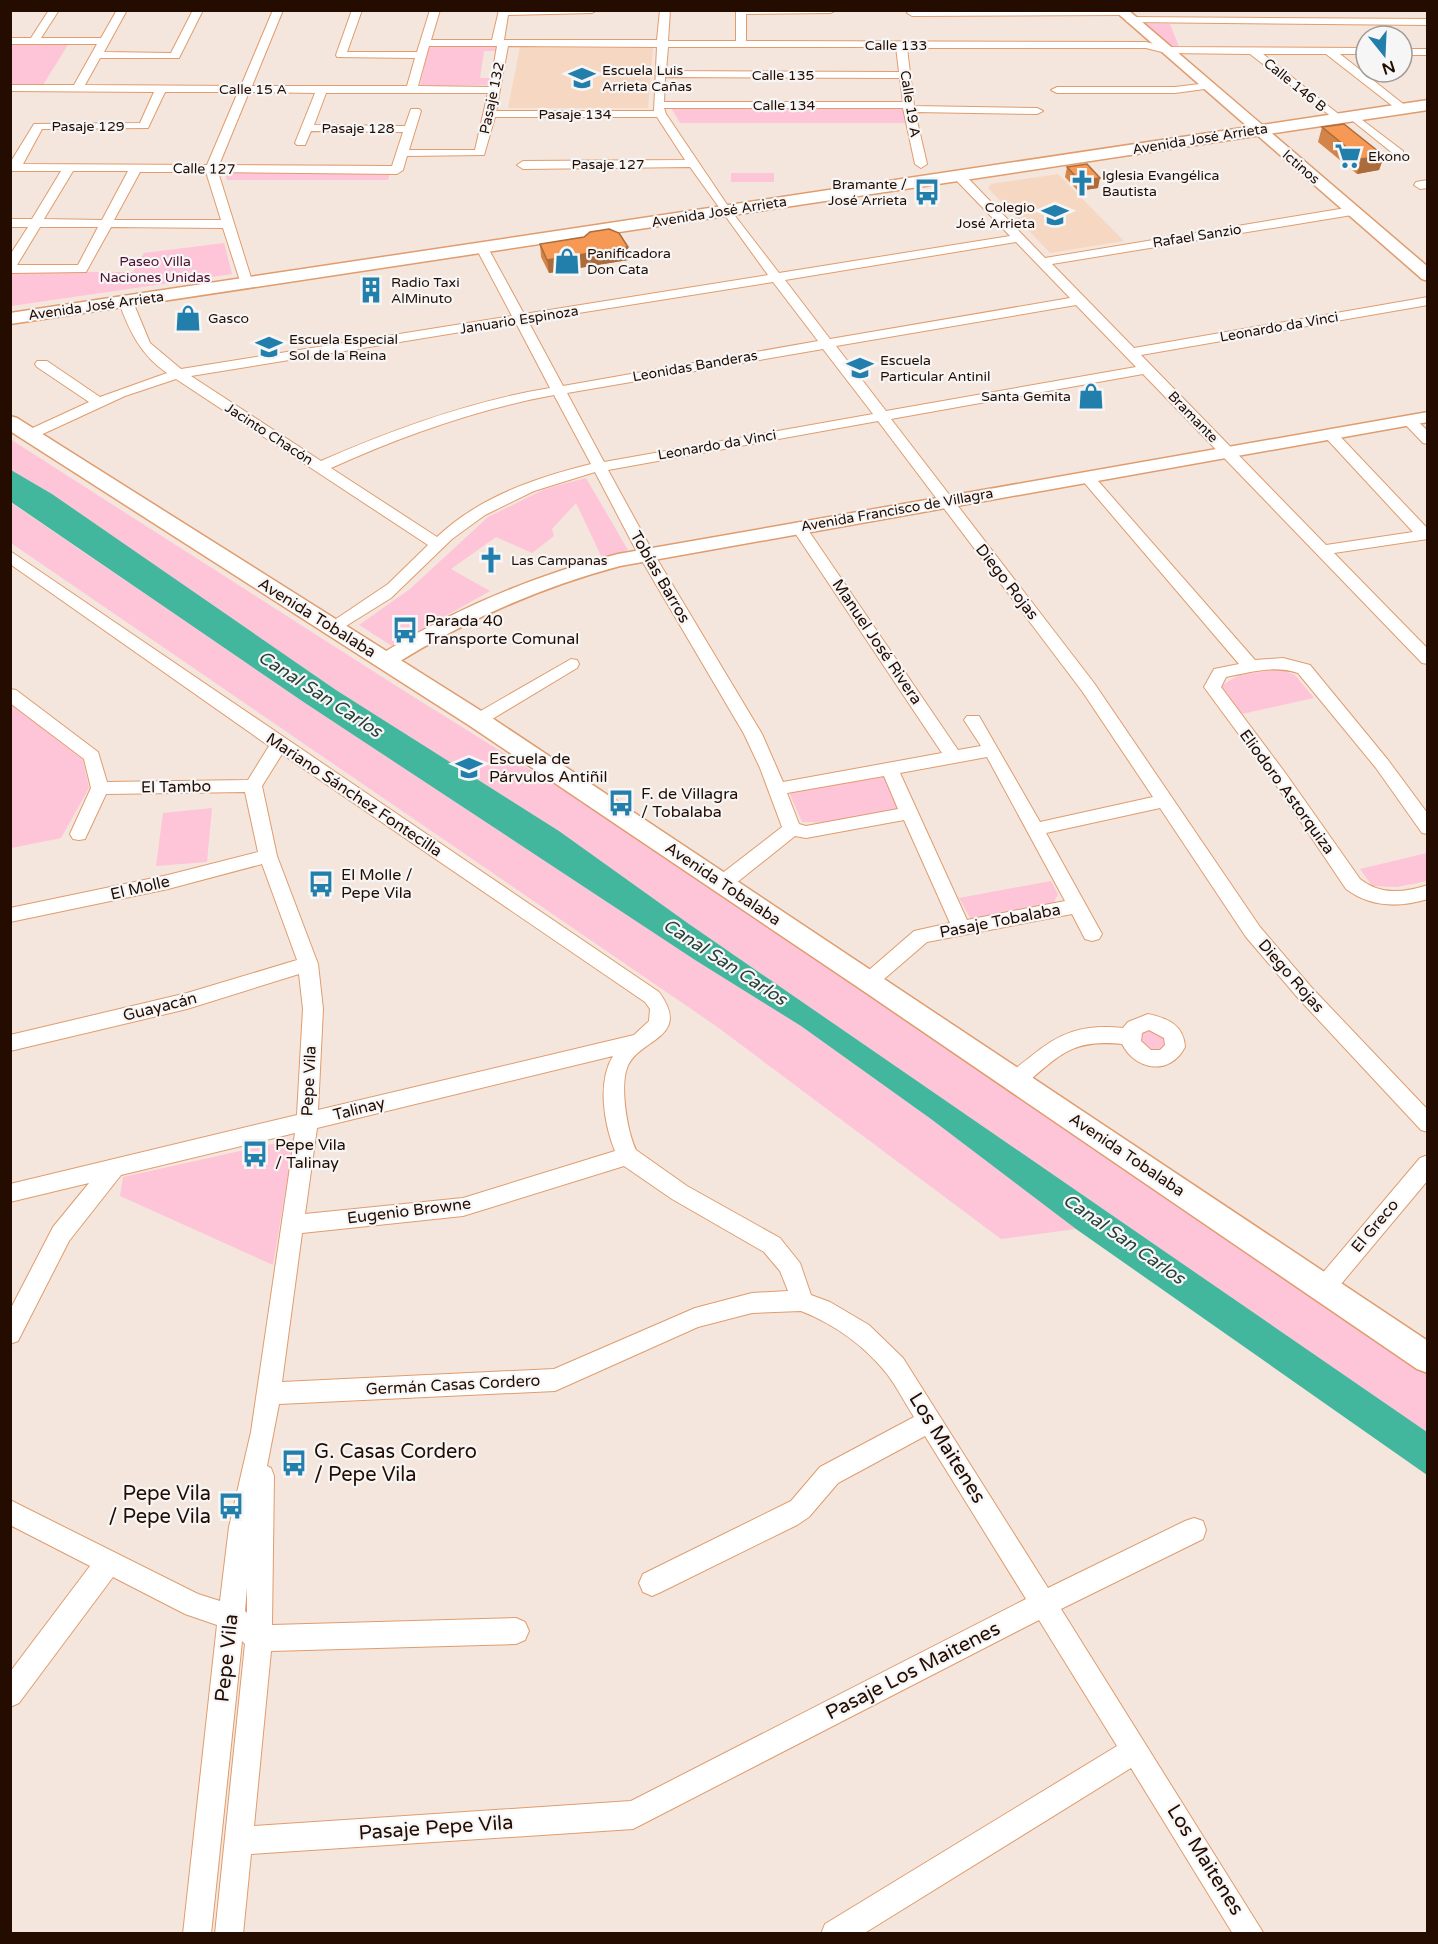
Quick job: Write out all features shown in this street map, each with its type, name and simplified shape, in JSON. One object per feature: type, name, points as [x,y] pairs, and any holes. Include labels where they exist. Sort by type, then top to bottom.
[{"type":"main road","name":"Avenida José Arrieta","points":[[10,319],[1428,105]]},
{"type":"main road","name":"Avenida Tobalaba","points":[[10,422],[478,720],[1428,1359]]},
{"type":"street","points":[[34,41],[54,10]]},
{"type":"street","points":[[78,88],[122,10]]},
{"type":"street","points":[[97,55],[175,56],[198,10]]},
{"type":"street","points":[[247,284],[211,169],[278,10]]},
{"type":"street","points":[[357,10],[340,55],[421,55]]},
{"type":"street","points":[[411,90],[435,10]]},
{"type":"street","points":[[659,109],[665,10]]},
{"type":"street","points":[[741,44],[741,11],[831,10]]},
{"type":"street","name":"Pasaje 132","points":[[402,153],[480,153],[495,90],[503,12],[592,11]]},
{"type":"street","points":[[914,25],[1124,14],[1428,22]]},
{"type":"street","name":"Ictinos","points":[[1124,14],[1428,276]]},
{"type":"street","name":"Calle 133","points":[[425,43],[901,45],[914,25],[1146,45],[1166,50],[1354,51]]},
{"type":"street","points":[[10,41],[105,41]]},
{"type":"street","name":"Calle 19 A","points":[[901,45],[909,107],[921,164]]},
{"type":"street","name":"Calle 146 B","points":[[1253,51],[1399,153]]},
{"type":"street","points":[[1329,51],[1403,109]]},
{"type":"street","name":"Calle 135","points":[[660,74],[905,75]]},
{"type":"street","points":[[1057,90],[1175,90],[1208,86]]},
{"type":"street","name":"Calle 15 A","points":[[10,88],[495,90]]},
{"type":"street","name":"Pasaje 129","points":[[13,167],[38,126],[144,126],[161,88]]},
{"type":"street","name":"Pasaje 128","points":[[301,143],[322,89]]},
{"type":"street","name":"Calle 134","points":[[659,109],[909,107],[1037,111]]},
{"type":"street","name":"Pasaje 134","points":[[490,114],[659,109]]},
{"type":"street","name":"Diego Rojas","points":[[659,109],[692,164],[725,211],[1088,687],[1239,914],[1268,951],[1428,1124]]},
{"type":"street","name":"Pasaje 128","points":[[397,170],[415,111]]},
{"type":"street","name":"Pasaje 128","points":[[307,128],[410,129]]},
{"type":"street","name":"Pasaje 127","points":[[523,165],[692,164]]},
{"type":"street","name":"Calle 127","points":[[13,167],[397,170]]},
{"type":"street","points":[[10,268],[69,167]]},
{"type":"street","points":[[10,268],[82,269],[136,168]]},
{"type":"street","name":"Bramante","points":[[959,176],[1322,550],[1419,640],[1428,658]]},
{"type":"street","name":"Rafael Sanzio","points":[[1042,262],[1352,211]]},
{"type":"street","points":[[10,223],[228,224]]},
{"type":"street","name":"Januario Espinoza","points":[[29,435],[99,402],[152,381],[177,374],[1019,238]]},
{"type":"street","name":"Tobías Barros","points":[[482,248],[646,554],[753,734],[792,829]]},
{"type":"street","name":"Leonidas Banderas","points":[[320,467],[380,441],[441,419],[557,389],[1080,300]]},
{"type":"street","name":"Leonardo da Vinci","points":[[1131,353],[1428,301]]},
{"type":"street","name":"Jacinto Chacón","points":[[126,302],[135,332],[145,348],[177,374],[437,544]]},
{"type":"street","points":[[42,364],[99,402]]},
{"type":"street","name":"Leonardo da Vinci","points":[[333,628],[393,588],[437,544],[473,516],[506,498],[548,480],[598,467],[1146,369]]},
{"type":"street","name":"Avenida Francisco de Villagra","points":[[385,661],[444,626],[499,599],[569,573],[646,554],[1428,417]]},
{"type":"street","points":[[1408,420],[1428,440]]},
{"type":"street","points":[[1330,434],[1426,535]]},
{"type":"street","points":[[1087,477],[1252,668]]},
{"type":"street","name":"Manuel José Rivera","points":[[799,527],[954,757]]},
{"type":"street","points":[[1322,550],[1426,535]]},
{"type":"street","name":"Mariano Sánchez Fontecilla","points":[[10,556],[279,744],[652,997],[660,1009],[660,1022],[657,1028],[638,1042]]},
{"type":"street","name":"Eliodoro Astorquiza","points":[[1423,900],[1380,898],[1362,892],[1353,884],[1280,778],[1212,687],[1220,673],[1272,663],[1291,664],[1304,669],[1382,764],[1428,828]]},
{"type":"street","points":[[478,720],[571,664]]},
{"type":"street","points":[[10,694],[92,756],[100,788],[79,834]]},
{"type":"street","points":[[973,720],[992,750],[1092,934]]},
{"type":"street","points":[[253,786],[279,744]]},
{"type":"street","points":[[777,789],[992,750]]},
{"type":"street","points":[[889,768],[962,927]]},
{"type":"street","name":"El Tambo","points":[[100,788],[253,786]]},
{"type":"street","name":"Pepe Vila","points":[[197,1934],[241,1527],[263,1432],[269,1394],[307,1121],[314,1009],[308,964],[268,856],[253,786]]},
{"type":"street","points":[[1035,829],[1165,801]]},
{"type":"street","points":[[723,883],[792,829],[806,832],[910,813]]},
{"type":"street","name":"El Molle","points":[[10,915],[168,882],[268,856]]},
{"type":"street","name":"Pasaje Tobalaba","points":[[869,981],[921,936],[1076,906]]},
{"type":"street","name":"Guayacán","points":[[10,1043],[187,1001],[308,964]]},
{"type":"street","points":[[1016,1080],[1045,1057],[1075,1038],[1088,1034],[1129,1037]]},
{"type":"street","points":[[638,1042],[617,1067],[615,1117],[627,1156],[679,1193],[772,1245],[782,1254],[796,1276],[801,1301]]},
{"type":"street","name":"Talinay","points":[[10,1193],[638,1042]]},
{"type":"street","name":"Eugenio Browne","points":[[292,1225],[464,1207],[627,1156]]},
{"type":"street","name":"El Greco","points":[[1323,1289],[1428,1164]]},
{"type":"street","points":[[10,1334],[61,1234],[114,1168]]},
{"type":"street","name":"Germán Casas Cordero","points":[[269,1394],[555,1380],[695,1318],[752,1303],[801,1301]]},
{"type":"street","name":"Los Maitenes","points":[[801,1301],[843,1319],[879,1348],[895,1366],[1250,1934]]},
{"type":"street","points":[[652,1583],[788,1516],[800,1509],[829,1475],[930,1421]]},
{"type":"street","name":"Pepe Vila","points":[[229,1934],[259,1638],[263,1432]]},
{"type":"street","points":[[10,1512],[194,1605],[231,1617],[259,1638],[516,1631]]},
{"type":"street","name":"Pasaje Los Maitenes","points":[[633,1815],[1044,1604],[1194,1530]]},
{"type":"street","points":[[10,1694],[109,1562]]},
{"type":"street","points":[[835,1934],[1136,1750]]},
{"type":"street","name":"Pasaje Pepe Vila","points":[[238,1840],[633,1815]]},
{"type":"street","points":[[202,1886],[234,1885]]},
{"type":"shaded area","name":"Escuela Luis Arrieta Cañas","points":[[520,47],[653,48],[648,108],[508,108]]},
{"type":"shaded area","name":"Colegio José Arrieta","points":[[1058,174],[1124,241],[1050,253],[988,188],[991,184]]},
{"type":"green space","points":[[1138,23],[1170,24],[1179,47],[1168,47]]},
{"type":"green space","points":[[11,43],[69,43],[43,85],[11,85]]},
{"type":"green space","points":[[429,45],[498,45],[497,51],[484,51],[480,78],[490,78],[489,85],[420,86]]},
{"type":"green space","points":[[670,106],[905,106],[906,123],[680,123]]},
{"type":"green space","points":[[222,164],[392,165],[388,180],[227,180]]},
{"type":"green space","points":[[731,173],[774,173],[774,182],[731,182]]},
{"type":"green space","name":"Paseo Villa Naciones Unidas","points":[[224,243],[232,274],[11,306],[10,272],[133,272],[144,253]]},
{"type":"green space","points":[[10,439],[401,689],[715,885],[1427,1368],[1427,1432],[689,924],[559,831],[336,690],[52,494],[11,470]]},
{"type":"green space","points":[[586,478],[628,550],[603,560],[576,503],[552,529],[554,536],[532,553],[496,537],[451,569],[490,591],[392,646],[359,625],[410,589],[488,517],[545,489]]},
{"type":"green space","points":[[10,502],[305,703],[695,960],[801,1026],[931,1119],[1076,1229],[1001,1239],[716,1026],[11,543]]},
{"type":"green space","points":[[1280,669],[1295,675],[1314,698],[1242,714],[1221,686],[1239,675]]},
{"type":"green space","points":[[10,703],[83,760],[89,788],[61,838],[11,848]]},
{"type":"green space","points":[[886,774],[903,807],[834,823],[802,822],[788,790]]},
{"type":"green space","points":[[212,808],[207,862],[156,866],[163,813]]},
{"type":"green space","points":[[1427,853],[1427,881],[1397,887],[1372,886],[1360,869]]},
{"type":"green space","points":[[1051,881],[1058,894],[1052,906],[971,920],[959,898]]},
{"type":"green space","points":[[1143,1027],[1164,1034],[1167,1047],[1154,1054],[1133,1036]]},
{"type":"green space","points":[[294,1139],[273,1265],[120,1196],[123,1177]]},
{"type":"water","name":"Canal San Carlos","points":[[11,470],[52,494],[336,690],[559,831],[689,924],[1427,1432],[1427,1475],[1076,1229],[931,1119],[801,1026],[695,960],[305,703],[11,502]]},
{"type":"building","points":[[1344,124],[1384,156],[1361,159],[1322,127]]},
{"type":"building","points":[[1087,164],[1100,178],[1080,181],[1067,167]]},
{"type":"building","points":[[609,229],[619,233],[628,247],[547,260],[540,244],[584,237],[590,232]]},
{"type":"place","name":"Escuela Luis Arrieta Cañas","points":[[582,78]]},
{"type":"place","name":"Ekono","points":[[1348,156]]},
{"type":"place","name":"Iglesia Evangélica Bautista","points":[[1082,183]]},
{"type":"place","name":"Bramante / José Arrieta","points":[[927,192]]},
{"type":"place","name":"Colegio José Arrieta","points":[[1055,215]]},
{"type":"place","name":"Panificadora Don Cata","points":[[567,261]]},
{"type":"place","name":"Radio Taxi AlMinuto","points":[[371,290]]},
{"type":"place","name":"Gasco","points":[[188,318]]},
{"type":"place","name":"Escuela Especial Sol de la Reina","points":[[269,347]]},
{"type":"place","name":"Escuela Particular Antinil","points":[[860,368]]},
{"type":"place","name":"Santa Gemita","points":[[1091,396]]},
{"type":"place","name":"Las Campanas","points":[[491,560]]},
{"type":"place","name":"Parada 40 Transporte Comunal","points":[[405,630]]},
{"type":"place","name":"Escuela de Párvulos Antiñil","points":[[469,768]]},
{"type":"place","name":"F. de Villagra / Tobalaba","points":[[621,803]]},
{"type":"place","name":"El Molle / Pepe Vila","points":[[321,884]]},
{"type":"place","name":"Pepe Vila / Talinay","points":[[255,1154]]},
{"type":"place","name":"G. Casas Cordero / Pepe Vila","points":[[294,1463]]},
{"type":"place","name":"Pepe Vila / Pepe Vila","points":[[231,1506]]}]
